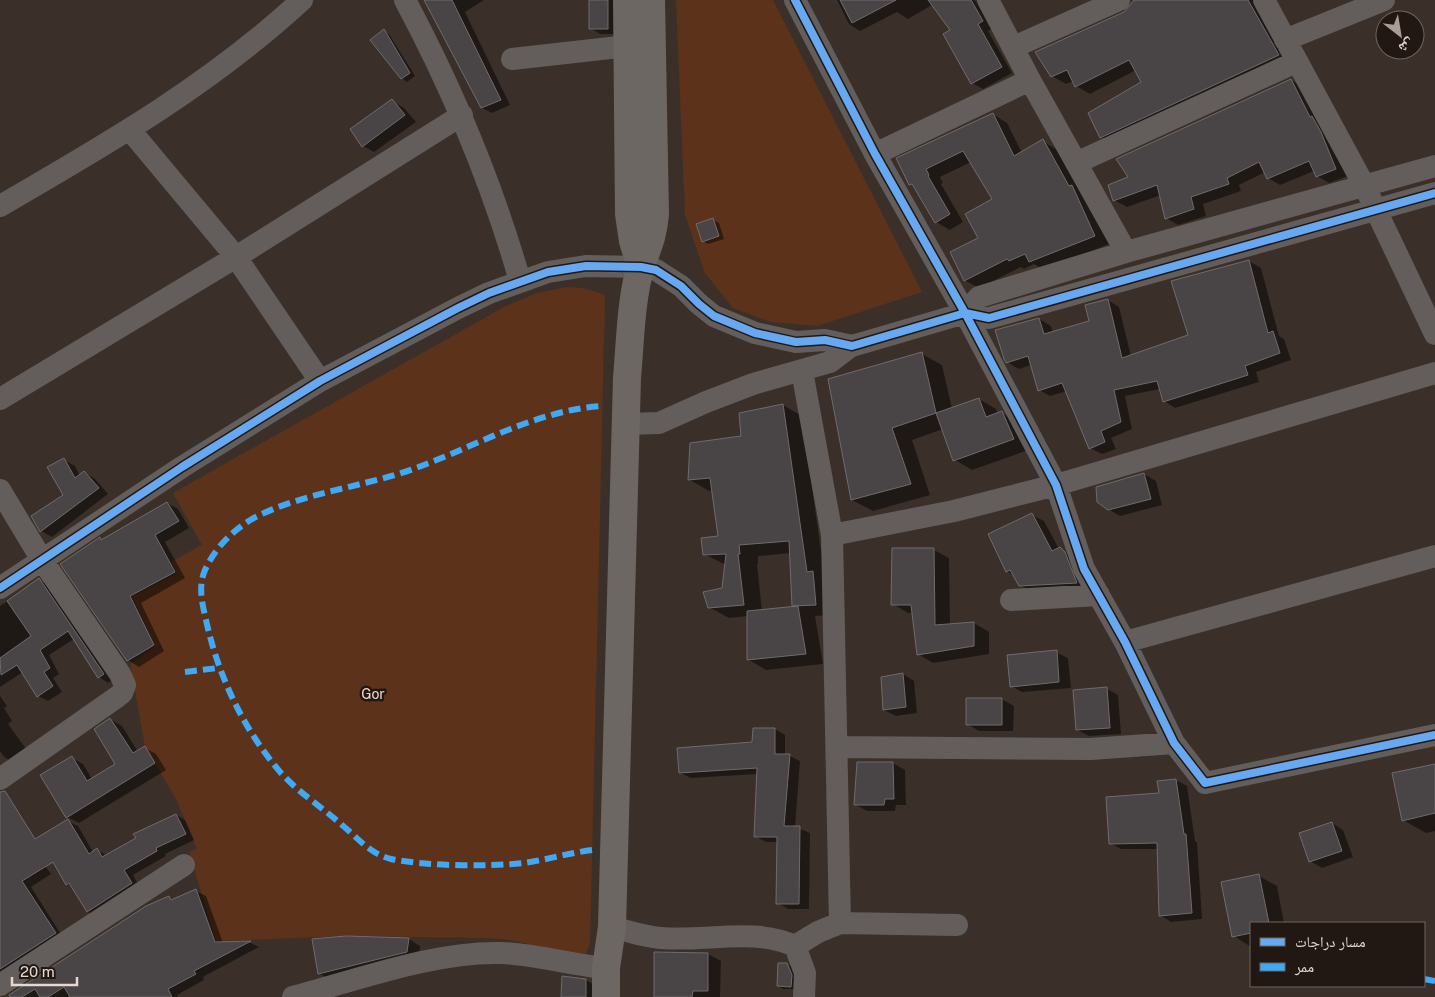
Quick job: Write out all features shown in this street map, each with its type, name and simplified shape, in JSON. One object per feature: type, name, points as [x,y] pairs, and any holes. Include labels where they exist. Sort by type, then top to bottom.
[{"type":"main road","points":[[627,0],[630,214],[633,241],[641,266]]},
{"type":"main road","points":[[606,997],[606,968],[612,927],[628,369],[641,266],[652,241],[655,214],[651,0]]},
{"type":"street","points":[[0,206],[130,130],[173,102],[230,61],[302,0]]},
{"type":"street","points":[[404,0],[434,54],[462,115],[503,219],[520,281]]},
{"type":"street","points":[[795,0],[875,154],[965,313],[1056,485],[1084,569],[1125,642],[1174,744],[1205,783],[1435,735]]},
{"type":"street","points":[[988,0],[1030,80],[1126,252]]},
{"type":"street","points":[[1014,47],[1119,0]]},
{"type":"street","points":[[1264,0],[1365,186],[1435,334]]},
{"type":"street","points":[[1285,40],[1384,0]]},
{"type":"street","points":[[512,59],[628,46]]},
{"type":"street","points":[[1076,163],[1296,62]]},
{"type":"street","points":[[875,154],[1030,80]]},
{"type":"street","points":[[0,399],[236,258],[462,115]]},
{"type":"street","points":[[130,130],[236,258],[320,381]]},
{"type":"street","points":[[965,313],[979,297],[1126,252],[1435,166]]},
{"type":"street","points":[[626,424],[659,423],[753,384],[830,362],[851,346],[965,313],[989,318],[1435,194]]},
{"type":"street","points":[[0,588],[182,467],[320,381],[418,328],[489,293],[548,272],[586,266],[641,266],[656,270],[681,286],[714,316],[754,333],[796,342],[825,340],[851,346]]},
{"type":"street","points":[[802,371],[832,535],[838,747],[840,923]]},
{"type":"street","points":[[832,535],[954,512],[1056,485],[1435,374]]},
{"type":"street","points":[[0,490],[42,560],[124,680],[125,689],[117,697],[0,779]]},
{"type":"street","points":[[1125,642],[1435,556]]},
{"type":"street","points":[[1011,600],[1099,595]]},
{"type":"street","points":[[838,747],[1091,749],[1174,744]]},
{"type":"street","points":[[0,985],[184,865]]},
{"type":"street","points":[[795,946],[818,932],[840,923],[957,925]]},
{"type":"street","points":[[612,927],[660,938],[780,938],[795,946],[804,973],[804,997]]},
{"type":"street","points":[[294,997],[402,968],[457,956],[501,952],[606,968]]},
{"type":"green space","points":[[676,0],[773,0],[922,292],[817,326],[771,322],[733,308],[705,273],[685,215]]},
{"type":"green space","name":"Gor","points":[[568,287],[583,288],[605,295],[590,944],[584,958],[512,940],[489,938],[349,936],[216,941],[189,852],[197,849],[176,799],[145,746],[130,664],[155,647],[132,596],[177,574],[171,562],[202,545],[173,493],[504,307],[537,293]]},
{"type":"building","points":[[424,0],[452,0],[501,100],[481,108]]},
{"type":"building","points":[[589,0],[608,0],[608,29],[589,29]]},
{"type":"building","points":[[840,0],[896,0],[852,23]]},
{"type":"building","points":[[928,0],[971,0],[983,21],[978,24],[1002,67],[971,84],[943,34],[950,30]]},
{"type":"building","points":[[1134,0],[1248,0],[1279,55],[1100,138],[1088,113],[1141,82],[1129,60],[1075,87],[1067,70],[1051,77],[1035,52],[1124,12]]},
{"type":"building","points":[[384,29],[410,73],[401,79],[370,40]]},
{"type":"building","points":[[1291,79],[1310,117],[1312,116],[1321,132],[1336,169],[1316,177],[1309,161],[1267,179],[1259,162],[1227,178],[1229,184],[1191,197],[1194,209],[1165,219],[1157,185],[1113,201],[1108,185],[1128,177],[1116,159]]},
{"type":"building","points":[[392,99],[405,115],[362,147],[350,129]]},
{"type":"building","points":[[993,113],[1014,156],[1043,139],[1069,186],[1072,185],[1095,236],[1029,262],[1025,254],[1009,261],[1007,259],[964,281],[950,252],[978,238],[965,214],[992,199],[963,151],[926,169],[928,176],[950,214],[935,223],[912,184],[909,185],[896,158]]},
{"type":"building","points":[[713,218],[719,236],[702,242],[696,224]]},
{"type":"building","points":[[1249,260],[1268,333],[1273,331],[1280,353],[1245,366],[1248,375],[1163,402],[1157,381],[1114,390],[1121,422],[1101,431],[1105,442],[1089,449],[1062,383],[1038,391],[1028,356],[1006,363],[1004,359],[995,330],[1039,318],[1044,334],[1089,321],[1085,305],[1108,299],[1122,358],[1188,335],[1171,281]]},
{"type":"building","points":[[922,352],[936,413],[892,428],[911,484],[851,500],[828,379]]},
{"type":"building","points":[[979,398],[986,417],[1002,411],[1014,439],[953,461],[936,413]]},
{"type":"building","points":[[783,404],[807,572],[813,571],[816,605],[792,606],[789,541],[739,545],[740,554],[738,554],[744,605],[708,608],[703,592],[722,588],[726,554],[703,555],[701,538],[718,536],[710,478],[688,480],[690,443],[741,436],[739,413]]},
{"type":"building","points":[[64,458],[75,478],[84,471],[99,488],[40,532],[31,516],[63,495],[47,467]]},
{"type":"building","points":[[1144,473],[1151,499],[1108,510],[1097,502],[1096,487]]},
{"type":"building","points":[[167,502],[179,521],[155,535],[175,572],[130,596],[154,645],[127,661],[60,564],[100,537],[101,540]]},
{"type":"building","points":[[1032,513],[1052,551],[1060,547],[1065,552],[1077,583],[1019,586],[1010,570],[1006,572],[988,534]]},
{"type":"building","points":[[892,548],[934,548],[935,625],[974,622],[974,646],[917,655],[911,605],[891,605]]},
{"type":"building","points":[[39,578],[104,674],[98,678],[68,631],[40,650],[50,668],[44,672],[53,686],[37,697],[17,665],[1,675],[0,658],[31,636],[7,601]]},
{"type":"building","points":[[798,606],[806,654],[747,660],[747,611]]},
{"type":"building","points":[[1057,650],[1059,682],[1010,687],[1007,655]]},
{"type":"building","points":[[903,673],[906,707],[883,710],[881,677]]},
{"type":"building","points":[[1107,687],[1110,728],[1076,730],[1073,690]]},
{"type":"building","points":[[966,698],[1002,698],[1002,725],[966,725]]},
{"type":"building","points":[[110,718],[133,753],[145,746],[155,763],[66,818],[40,775],[72,756],[87,781],[115,764],[94,729]]},
{"type":"building","points":[[753,728],[775,728],[775,754],[790,754],[784,826],[800,826],[799,904],[776,904],[777,837],[754,837],[757,768],[679,773],[677,748],[752,742]]},
{"type":"building","points":[[857,762],[893,762],[894,799],[885,799],[884,805],[854,805]]},
{"type":"building","points":[[1435,764],[1435,813],[1402,821],[1392,773]]},
{"type":"building","points":[[1176,779],[1184,834],[1186,834],[1192,913],[1159,916],[1157,843],[1109,844],[1106,797],[1159,793],[1157,781]]},
{"type":"building","points":[[5,791],[35,839],[68,819],[89,854],[97,848],[102,857],[136,838],[133,834],[176,814],[186,834],[156,848],[157,851],[124,870],[132,883],[87,912],[69,883],[66,885],[53,862],[22,881],[56,933],[0,969],[0,792]]},
{"type":"building","points":[[1332,822],[1342,851],[1309,862],[1299,833]]},
{"type":"building","points":[[1259,874],[1269,922],[1250,922],[1250,933],[1232,937],[1221,882]]},
{"type":"building","points":[[196,889],[215,942],[251,941],[194,971],[196,974],[168,989],[172,997],[70,997],[64,987],[48,997],[40,997],[35,989],[22,997],[10,997],[9,995],[146,906],[169,896],[171,900]]},
{"type":"building","points":[[346,936],[409,938],[407,952],[318,974],[312,939]]},
{"type":"building","points":[[654,952],[708,953],[708,991],[693,991],[692,997],[654,997]]},
{"type":"building","points":[[778,963],[787,963],[792,975],[791,987],[777,986]]},
{"type":"building","points":[[562,976],[586,979],[586,997],[561,997]]},
{"type":"marked path","points":[[592,850],[523,863],[474,865],[439,864],[391,859],[370,849],[288,780],[267,756],[255,738],[234,701],[217,661],[202,601],[201,588],[203,576],[209,562],[225,541],[252,519],[271,510],[311,496],[396,475],[507,430],[554,414],[602,406]]},
{"type":"marked path","points":[[185,672],[218,668]]},
{"type":"marked path","points":[[1425,979],[1435,981]]},
{"type":"cycle path","points":[[795,0],[875,154],[965,313],[1056,485],[1084,569],[1125,642],[1174,743],[1205,783],[1435,735]]},
{"type":"cycle path","points":[[0,588],[182,467],[320,381],[489,293],[548,272],[586,266],[641,267],[656,270],[681,286],[714,316],[755,333],[796,342],[825,340],[852,346],[965,313],[989,318],[1435,193]]}]
